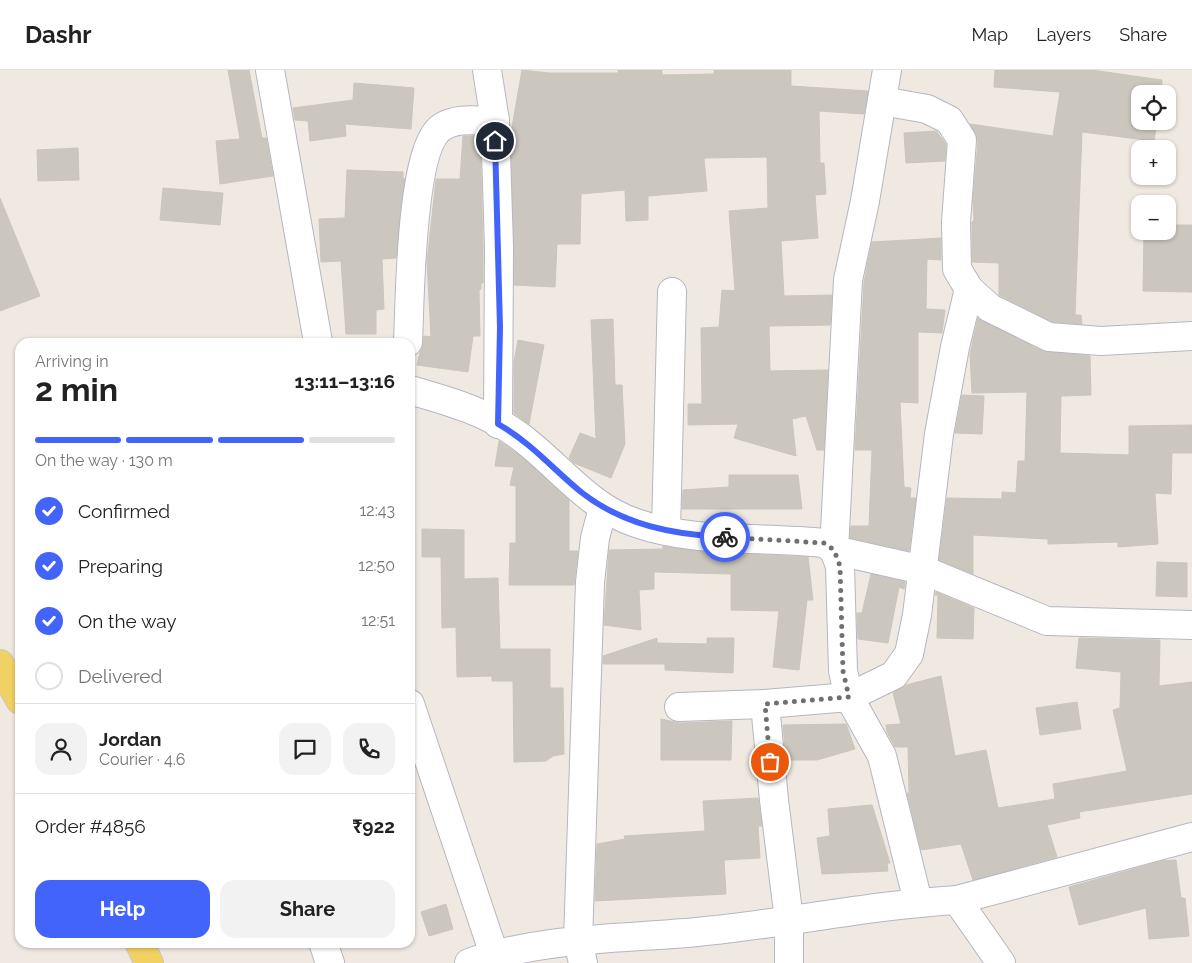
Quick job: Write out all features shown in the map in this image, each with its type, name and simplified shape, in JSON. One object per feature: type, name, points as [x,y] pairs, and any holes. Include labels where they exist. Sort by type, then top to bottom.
[{"type":"main road","points":[[0,664],[15,691]]},
{"type":"main road","points":[[142,948],[149,963]]},
{"type":"street","points":[[270,70],[317,338]]},
{"type":"street","points":[[487,70],[495,121],[500,327],[498,424]]},
{"type":"street","points":[[887,70],[865,201],[848,280],[834,550],[840,566],[843,671],[849,697],[882,756],[918,902]]},
{"type":"street","points":[[882,101],[927,108],[949,120],[962,140],[956,222],[958,269],[969,290],[990,308],[1049,337],[1102,340],[1192,336]]},
{"type":"street","points":[[408,338],[418,181],[430,143],[441,127],[457,120],[495,121]]},
{"type":"street","points":[[679,706],[765,704],[849,697],[894,676],[909,654],[923,570],[939,434],[955,346],[969,290]]},
{"type":"street","points":[[666,530],[672,292]]},
{"type":"street","points":[[415,392],[473,409],[518,435],[581,492],[603,508],[636,523],[690,536],[824,543],[834,550],[923,570],[1047,621],[1192,625]]},
{"type":"street","points":[[580,952],[590,582],[595,538],[603,508]]},
{"type":"street","points":[[765,704],[774,800],[789,920],[789,963]]},
{"type":"street","points":[[415,719],[494,954]]},
{"type":"street","points":[[469,963],[494,954],[580,952],[699,932],[918,902],[958,900],[1192,837]]},
{"type":"street","points":[[958,900],[1001,963]]},
{"type":"street","points":[[325,948],[330,963]]},
{"type":"building","points":[[228,70],[249,70],[262,138],[266,138],[273,176],[220,184],[216,141],[240,139]]},
{"type":"building","points":[[522,70],[549,73],[618,73],[618,70],[662,70],[662,75],[714,74],[714,70],[791,70],[791,86],[868,91],[864,114],[819,111],[820,163],[824,163],[826,194],[815,195],[818,238],[781,241],[784,296],[832,295],[830,325],[769,326],[770,371],[828,370],[824,450],[817,450],[806,416],[792,419],[796,456],[734,438],[738,424],[688,425],[688,404],[702,404],[701,328],[719,327],[722,290],[735,291],[729,211],[768,208],[767,157],[704,158],[707,191],[648,196],[648,220],[626,221],[625,190],[581,194],[580,244],[557,244],[555,287],[514,285],[511,133]]},
{"type":"building","points":[[995,70],[1092,70],[1162,80],[1162,85],[1131,85],[1131,130],[1156,130],[1154,140],[1082,132],[1075,315],[1081,315],[1082,324],[1053,322],[999,295],[999,263],[972,262],[973,201],[978,141],[970,124],[1053,136],[1060,92],[994,87]]},
{"type":"building","points":[[354,83],[414,88],[411,129],[345,124],[346,136],[310,141],[308,121],[295,120],[293,108],[353,100]]},
{"type":"building","points":[[936,131],[946,144],[945,161],[906,163],[904,133]]},
{"type":"building","points":[[463,136],[480,136],[483,247],[483,283],[481,283],[481,289],[479,290],[480,336],[473,336],[468,372],[417,365],[424,336],[431,337],[427,262],[436,179],[460,179]]},
{"type":"building","points":[[78,148],[79,180],[38,181],[37,150]]},
{"type":"building","points":[[347,170],[403,172],[403,179],[405,179],[396,258],[382,259],[384,309],[376,310],[376,334],[346,334],[341,261],[321,262],[319,219],[345,218]]},
{"type":"building","points":[[163,188],[223,193],[220,225],[160,220]]},
{"type":"building","points":[[0,198],[40,296],[0,311]]},
{"type":"building","points":[[1176,225],[1192,225],[1192,292],[1143,291],[1144,240],[1176,240]]},
{"type":"building","points":[[941,238],[941,260],[927,259],[926,309],[945,310],[942,333],[918,332],[918,403],[900,402],[904,487],[911,488],[910,498],[916,498],[909,551],[850,538],[851,526],[869,526],[872,450],[855,450],[864,282],[872,242]]},
{"type":"building","points":[[978,318],[1042,351],[1090,356],[1091,395],[1061,396],[1060,453],[1129,455],[1129,426],[1192,425],[1192,453],[1172,453],[1171,494],[1155,493],[1158,544],[1118,547],[1118,542],[1048,544],[1048,539],[973,535],[973,574],[939,560],[947,498],[1002,499],[1002,492],[1016,493],[1018,461],[1025,461],[1027,392],[972,393],[970,354]]},
{"type":"building","points":[[613,319],[615,385],[622,385],[625,444],[611,478],[574,463],[569,458],[580,433],[596,439],[591,320]]},
{"type":"building","points":[[518,340],[544,345],[529,424],[514,413],[514,362]]},
{"type":"building","points":[[962,395],[984,396],[982,434],[955,433]]},
{"type":"building","points":[[499,441],[523,458],[569,500],[569,551],[578,551],[574,585],[509,585],[510,543],[516,543],[516,486],[510,485],[514,467],[495,466]]},
{"type":"building","points":[[729,475],[798,475],[802,509],[682,509],[683,490],[729,487]]},
{"type":"building","points":[[422,529],[464,530],[464,579],[498,578],[500,649],[550,649],[550,688],[563,688],[564,754],[553,756],[546,761],[514,762],[513,681],[492,681],[492,676],[457,677],[456,627],[442,628],[441,557],[422,557]]},
{"type":"building","points":[[663,546],[704,552],[808,557],[813,600],[807,600],[799,670],[773,667],[779,611],[731,610],[731,574],[654,572],[654,589],[639,590],[641,630],[604,625],[609,550],[663,549]]},
{"type":"building","points":[[1157,562],[1187,563],[1187,597],[1156,596]]},
{"type":"building","points":[[871,574],[905,582],[904,589],[899,587],[888,643],[858,639],[857,613],[862,613]]},
{"type":"building","points":[[936,592],[974,608],[973,639],[937,638],[938,595],[935,595]]},
{"type":"building","points":[[657,638],[657,643],[707,644],[707,638],[734,638],[733,673],[665,670],[665,664],[603,664],[603,656]]},
{"type":"building","points":[[1079,638],[1160,640],[1159,686],[1192,682],[1192,794],[1079,812],[1080,818],[1047,825],[1057,857],[973,880],[961,844],[921,850],[907,793],[909,793],[908,747],[895,747],[887,732],[886,725],[901,724],[893,693],[906,685],[941,676],[955,756],[986,750],[998,808],[1055,799],[1053,784],[1127,771],[1113,710],[1120,708],[1121,672],[1076,668]]},
{"type":"building","points":[[1077,702],[1081,729],[1040,735],[1036,708]]},
{"type":"building","points":[[661,719],[680,723],[732,721],[731,760],[661,760]]},
{"type":"building","points":[[846,724],[855,749],[817,760],[786,760],[783,725]]},
{"type":"building","points":[[758,798],[762,826],[758,826],[760,858],[724,860],[726,894],[595,901],[597,844],[625,839],[624,836],[705,831],[703,801]]},
{"type":"building","points":[[872,805],[890,863],[887,863],[888,871],[822,874],[817,838],[830,836],[828,809]]},
{"type":"building","points":[[1176,860],[1181,898],[1185,898],[1189,936],[1149,939],[1146,908],[1079,925],[1069,887],[1162,861]]},
{"type":"building","points":[[446,904],[453,929],[429,936],[421,912]]},
{"type":"way so far","points":[[725,537],[824,543],[834,550],[840,566],[840,629],[843,671],[849,697],[765,704],[770,762]]},
{"type":"route","points":[[495,141],[500,327],[498,424],[518,435],[581,492],[603,508],[636,523],[690,536],[725,537]]}]
